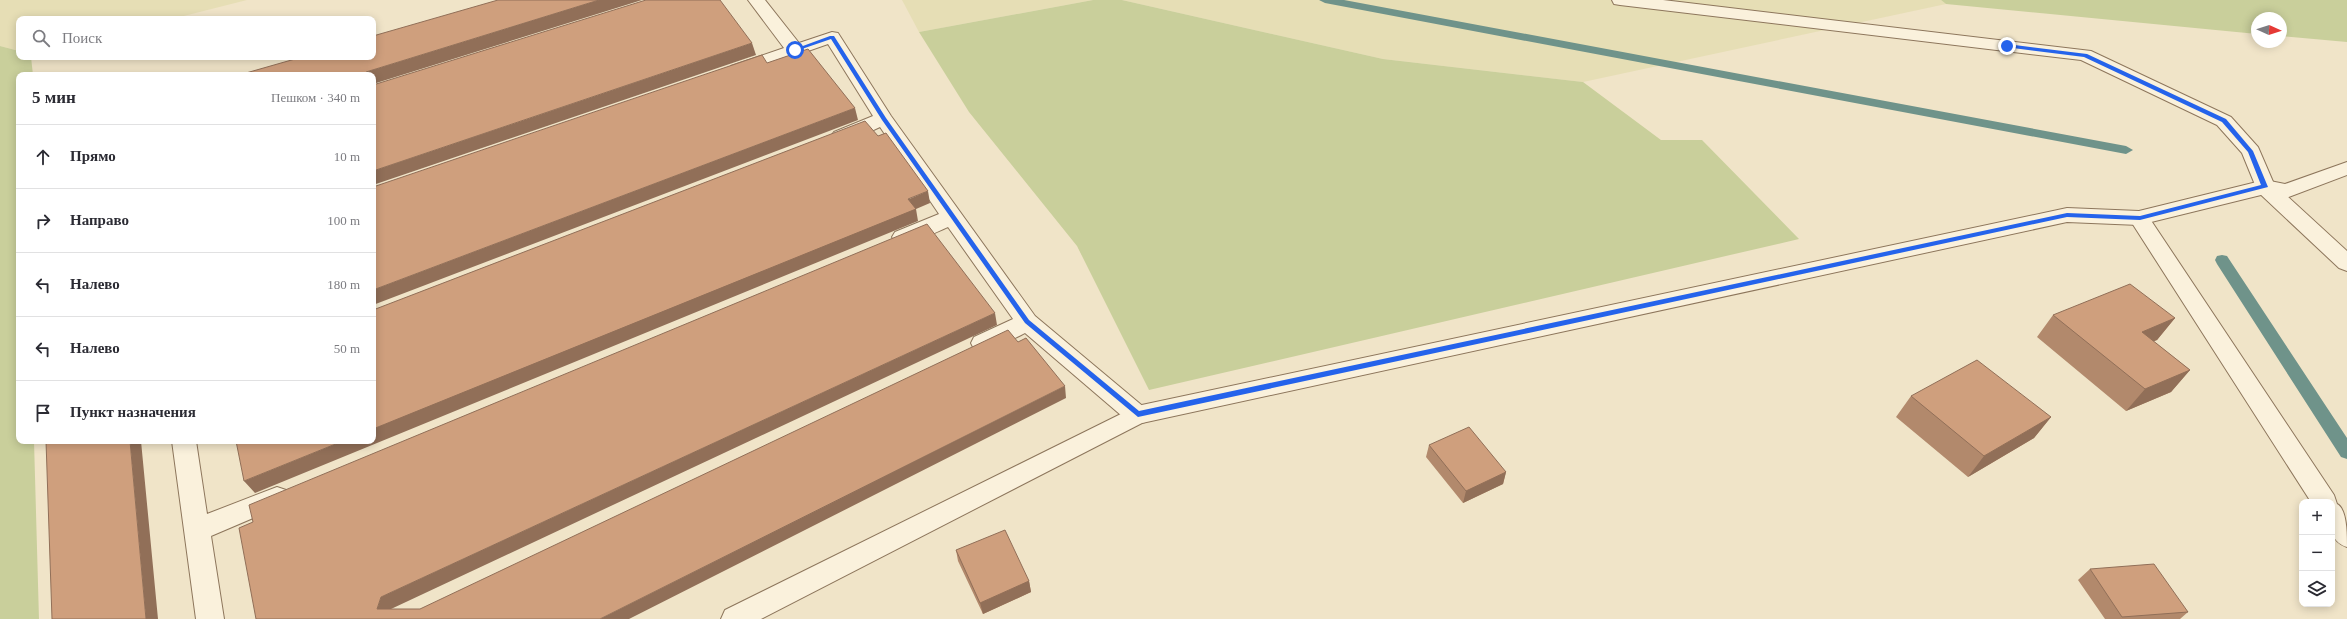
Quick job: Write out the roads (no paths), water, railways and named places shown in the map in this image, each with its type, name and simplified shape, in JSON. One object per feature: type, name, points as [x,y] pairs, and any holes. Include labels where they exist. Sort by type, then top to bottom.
[{"type":"street","points":[[756,0],[795,50]]},
{"type":"street","points":[[1620,0],[2085,55],[2224,121],[2251,151],[2265,187],[2347,263]]},
{"type":"street","points":[[719,76],[832,37],[884,119],[1027,322],[1138,414]]},
{"type":"street","points":[[825,142],[884,119]]},
{"type":"street","points":[[735,619],[1138,414],[2067,215],[2140,218],[2265,187],[2286,191],[2347,168]]},
{"type":"street","points":[[886,244],[952,217]]},
{"type":"street","points":[[2140,218],[2323,499]]},
{"type":"street","points":[[962,352],[1027,322]]},
{"type":"street","points":[[184,444],[210,619]]},
{"type":"street","points":[[197,530],[300,488]]},
{"type":"street","points":[[2335,518],[2347,536]]},
{"type":"waterway","points":[[1325,0],[2126,150]]},
{"type":"waterway","points":[[2222,260],[2347,452]]}]
